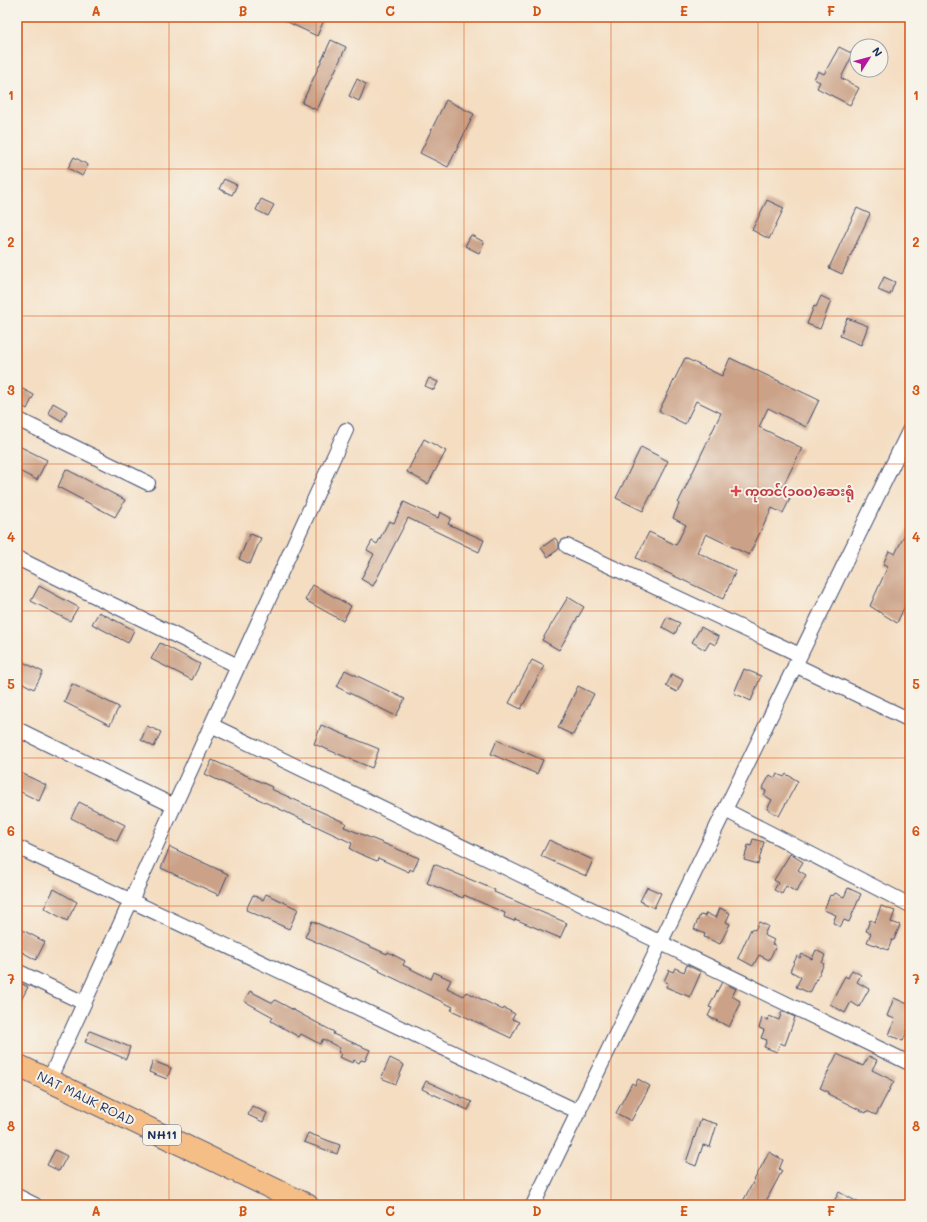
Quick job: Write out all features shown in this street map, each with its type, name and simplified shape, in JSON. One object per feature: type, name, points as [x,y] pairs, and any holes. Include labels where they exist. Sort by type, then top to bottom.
[{"type":"highway","name":"NAT MAUK ROAD","points":[[17,1065],[307,1205]]},
{"type":"street","points":[[17,419],[148,483]]},
{"type":"street","points":[[533,1205],[910,429]]},
{"type":"street","points":[[49,1080],[346,430]]},
{"type":"street","points":[[567,546],[797,660],[910,720]]},
{"type":"street","points":[[17,558],[238,666]]},
{"type":"street","points":[[211,725],[907,1062],[910,1061]]},
{"type":"street","points":[[17,729],[174,806]]},
{"type":"street","points":[[725,810],[910,905]]},
{"type":"street","points":[[17,846],[579,1112]]},
{"type":"street","points":[[17,971],[84,1003]]},
{"type":"street","points":[[17,1196],[35,1205]]},
{"type":"building","points":[[277,17],[317,17],[324,20],[317,36]]},
{"type":"building","points":[[331,40],[346,47],[317,110],[302,103]]},
{"type":"building","points":[[839,47],[849,52],[849,62],[841,78],[859,88],[850,105],[817,88],[820,82],[814,79],[818,71],[824,74]]},
{"type":"building","points":[[357,79],[366,84],[359,101],[349,96]]},
{"type":"building","points":[[446,100],[474,114],[448,167],[420,153]]},
{"type":"building","points":[[74,157],[88,165],[82,176],[68,168]]},
{"type":"building","points":[[224,179],[237,185],[232,195],[219,189]]},
{"type":"building","points":[[261,199],[274,205],[268,216],[256,210]]},
{"type":"building","points":[[767,200],[784,208],[769,239],[752,230]]},
{"type":"building","points":[[857,208],[870,214],[842,274],[829,268]]},
{"type":"building","points":[[471,235],[484,242],[479,253],[465,246]]},
{"type":"building","points":[[884,277],[895,282],[890,295],[878,290]]},
{"type":"building","points":[[821,296],[831,301],[820,329],[807,324],[814,306],[816,307]]},
{"type":"building","points":[[847,318],[868,326],[861,345],[840,336]]},
{"type":"building","points":[[685,358],[722,376],[730,358],[819,400],[806,427],[768,408],[759,427],[802,448],[779,494],[790,499],[783,513],[772,508],[749,555],[706,534],[697,552],[736,571],[723,599],[636,558],[649,532],[676,545],[686,525],[673,518],[679,504],[678,503],[721,413],[696,401],[685,424],[659,411]]},
{"type":"building","points":[[429,378],[438,382],[434,390],[425,386]]},
{"type":"building","points":[[17,386],[34,395],[27,409],[17,403]]},
{"type":"building","points":[[53,403],[67,411],[62,421],[48,413]]},
{"type":"building","points":[[424,439],[446,451],[428,484],[407,472]]},
{"type":"building","points":[[17,445],[47,460],[37,480],[17,470]]},
{"type":"building","points":[[641,447],[668,461],[643,511],[616,498]]},
{"type":"building","points":[[66,469],[125,500],[115,517],[58,487]]},
{"type":"building","points":[[404,502],[438,518],[440,512],[451,518],[448,524],[484,540],[479,552],[408,518],[373,586],[361,579],[374,554],[367,550],[372,541],[377,544],[389,521],[394,523]]},
{"type":"building","points":[[910,524],[910,595],[897,623],[870,606],[888,566],[883,564],[889,551],[895,554]]},
{"type":"building","points":[[250,534],[261,538],[250,564],[239,559]]},
{"type":"building","points":[[555,538],[559,543],[559,549],[548,557],[541,548]]},
{"type":"building","points":[[313,585],[351,606],[343,621],[305,600]]},
{"type":"building","points":[[39,586],[78,607],[70,621],[31,601]]},
{"type":"building","points":[[568,597],[584,607],[559,650],[542,640]]},
{"type":"building","points":[[99,612],[134,630],[128,643],[92,624]]},
{"type":"building","points":[[667,617],[680,623],[675,634],[662,627]]},
{"type":"building","points":[[701,627],[719,637],[715,645],[710,642],[705,650],[692,642]]},
{"type":"building","points":[[160,643],[200,664],[192,680],[151,659]]},
{"type":"building","points":[[17,659],[43,672],[34,689],[17,680]]},
{"type":"building","points":[[532,660],[544,666],[521,709],[509,703]]},
{"type":"building","points":[[744,669],[761,676],[751,701],[734,693]]},
{"type":"building","points":[[345,670],[405,699],[396,716],[337,687]]},
{"type":"building","points":[[672,674],[683,680],[677,692],[666,686]]},
{"type":"building","points":[[72,684],[119,707],[110,725],[64,702]]},
{"type":"building","points":[[578,686],[594,694],[573,735],[558,728]]},
{"type":"building","points":[[321,725],[379,749],[372,768],[314,744]]},
{"type":"building","points":[[147,726],[161,732],[154,747],[141,740]]},
{"type":"building","points":[[497,740],[543,760],[537,774],[491,754]]},
{"type":"building","points":[[212,760],[346,823],[344,827],[419,858],[413,871],[410,869],[409,872],[378,858],[377,861],[358,853],[350,849],[352,843],[205,774]]},
{"type":"building","points":[[17,771],[46,785],[39,801],[17,790]]},
{"type":"building","points":[[777,774],[784,777],[786,774],[798,781],[779,816],[767,809],[772,800],[764,795],[766,791],[762,789],[770,775],[775,778]]},
{"type":"building","points":[[79,802],[125,825],[117,841],[71,818]]},
{"type":"building","points":[[753,839],[764,842],[758,864],[744,860],[748,845],[751,846]]},
{"type":"building","points":[[549,840],[593,860],[586,876],[541,856]]},
{"type":"building","points":[[170,847],[228,874],[219,895],[161,868]]},
{"type":"building","points":[[790,854],[803,862],[798,870],[806,875],[796,892],[786,886],[782,894],[774,890],[778,883],[774,880]]},
{"type":"building","points":[[434,864],[495,890],[494,892],[567,923],[560,938],[515,919],[514,921],[504,917],[505,913],[464,895],[463,898],[427,883]]},
{"type":"building","points":[[647,887],[661,893],[654,908],[640,901]]},
{"type":"building","points":[[848,888],[861,894],[849,922],[844,920],[840,927],[833,923],[836,915],[824,910],[830,895],[833,896],[835,893],[844,897]]},
{"type":"building","points":[[54,889],[77,902],[67,921],[44,908]]},
{"type":"building","points":[[266,894],[298,909],[289,929],[246,910],[253,895],[263,900]]},
{"type":"building","points":[[881,906],[895,911],[891,922],[900,925],[888,950],[867,942],[871,933],[866,931],[870,920],[875,922]]},
{"type":"building","points":[[720,908],[730,913],[726,922],[730,924],[720,944],[704,937],[705,934],[694,929],[700,915],[705,916],[706,913],[716,918]]},
{"type":"building","points":[[312,921],[387,954],[388,952],[405,961],[403,965],[431,979],[434,972],[451,980],[447,988],[464,996],[466,992],[469,993],[503,1010],[504,1008],[515,1014],[512,1019],[519,1022],[511,1038],[451,1010],[453,1007],[379,971],[380,970],[305,937]]},
{"type":"building","points":[[759,922],[768,926],[764,935],[774,940],[772,944],[776,946],[769,960],[759,955],[753,966],[738,958],[751,929],[755,930]]},
{"type":"building","points":[[17,927],[45,942],[36,960],[17,949]]},
{"type":"building","points":[[816,950],[825,955],[822,963],[824,964],[810,993],[796,987],[801,977],[790,971],[797,956],[800,958],[802,954],[812,959]]},
{"type":"building","points":[[687,965],[701,972],[690,997],[666,987],[668,983],[664,981],[669,970],[673,972],[675,968],[684,972]]},
{"type":"building","points":[[852,970],[861,975],[857,982],[869,989],[859,1007],[851,1002],[845,1013],[830,1004],[845,976],[848,978]]},
{"type":"building","points":[[17,981],[28,987],[17,1008]]},
{"type":"building","points":[[722,982],[736,989],[732,996],[740,1001],[740,1005],[729,1027],[708,1016],[712,1008],[709,1007]]},
{"type":"building","points":[[250,991],[273,1003],[275,1000],[334,1032],[333,1034],[370,1050],[365,1061],[361,1060],[359,1063],[354,1060],[353,1063],[339,1057],[341,1054],[338,1052],[340,1048],[323,1039],[320,1044],[301,1034],[299,1037],[271,1021],[273,1017],[244,1001]]},
{"type":"building","points":[[894,998],[910,1005],[910,1033],[907,1031],[903,1041],[889,1035],[895,1019],[887,1016]]},
{"type":"building","points":[[782,1011],[795,1017],[785,1045],[780,1043],[777,1052],[764,1047],[767,1040],[761,1038],[764,1030],[759,1028],[762,1018],[768,1020],[769,1016],[779,1020]]},
{"type":"building","points":[[90,1031],[130,1047],[126,1059],[85,1042]]},
{"type":"building","points":[[837,1054],[863,1066],[869,1056],[877,1060],[872,1070],[894,1081],[876,1115],[867,1111],[866,1113],[828,1094],[829,1092],[820,1088]]},
{"type":"building","points":[[390,1058],[404,1065],[396,1084],[381,1078]]},
{"type":"building","points":[[153,1061],[171,1068],[167,1079],[149,1072]]},
{"type":"building","points":[[638,1079],[650,1086],[631,1121],[616,1113],[632,1083],[635,1085]]},
{"type":"building","points":[[426,1081],[472,1102],[468,1110],[422,1089]]},
{"type":"building","points":[[252,1106],[267,1113],[263,1122],[248,1115]]},
{"type":"building","points":[[701,1119],[717,1124],[710,1147],[703,1145],[696,1166],[686,1162]]},
{"type":"building","points":[[308,1133],[340,1145],[337,1154],[304,1142]]},
{"type":"building","points":[[55,1150],[67,1156],[59,1171],[47,1165]]},
{"type":"building","points":[[769,1152],[783,1160],[779,1169],[782,1171],[764,1205],[741,1205]]},
{"type":"building","points":[[839,1192],[863,1205],[832,1205]]},
{"type":"place","name":"ကုတင်(၁၀၀)ဆေးရုံ","points":[[736,491]]}]
